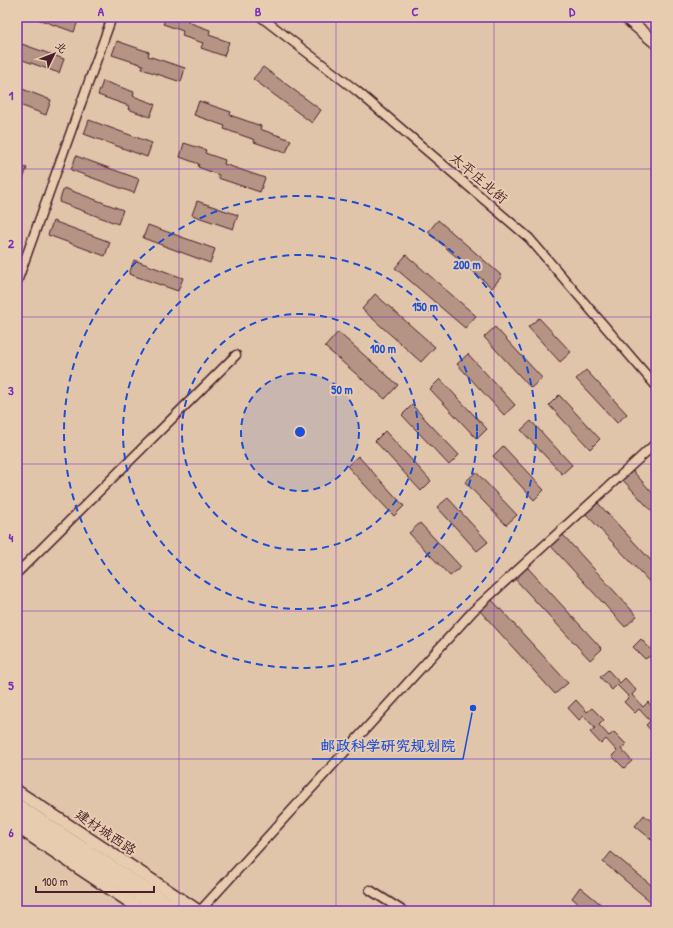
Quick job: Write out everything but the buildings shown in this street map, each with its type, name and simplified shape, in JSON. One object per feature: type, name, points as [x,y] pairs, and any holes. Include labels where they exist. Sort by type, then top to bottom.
[{"type":"street","points":[[17,282],[112,17]]},
{"type":"street","name":"太平庄北街","points":[[261,17],[357,91],[529,238],[656,386]]},
{"type":"street","points":[[625,17],[656,43]]},
{"type":"street","points":[[17,573],[236,355]]},
{"type":"street","points":[[200,911],[473,611],[656,443]]},
{"type":"street","name":"建材城西路","points":[[17,792],[200,911]]},
{"type":"street","name":"建材城西路","points":[[17,804],[180,911]]},
{"type":"street","points":[[17,815],[162,911]]},
{"type":"street","points":[[17,827],[144,911]]},
{"type":"street","points":[[370,890],[403,911]]},
{"type":"place","name":"邮政科学研究规划院","points":[[473,708]]}]
